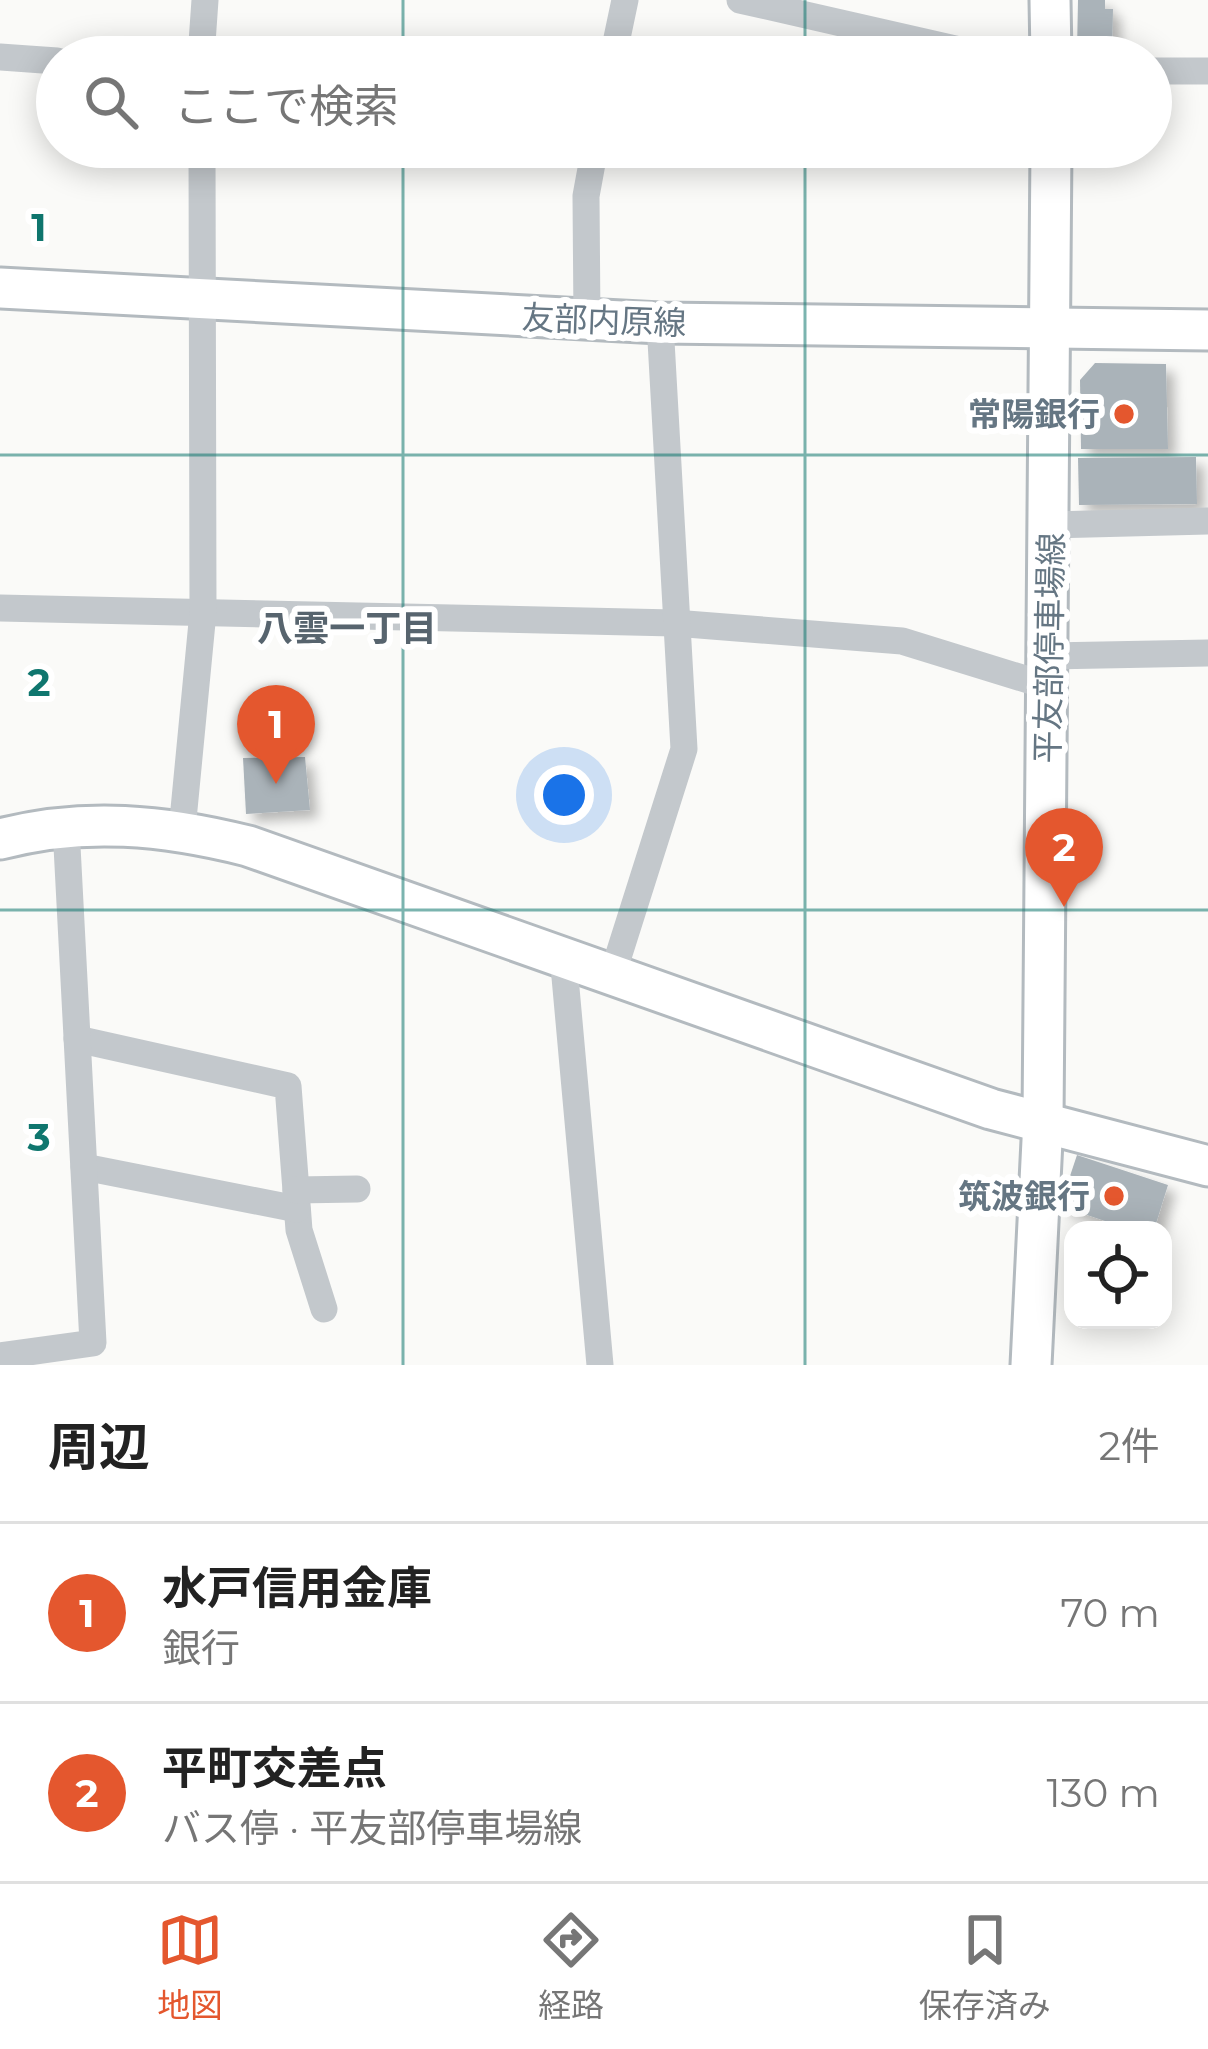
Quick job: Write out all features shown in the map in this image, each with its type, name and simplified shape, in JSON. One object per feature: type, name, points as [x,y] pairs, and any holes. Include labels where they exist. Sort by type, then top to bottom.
[{"type":"main road","points":[[1050,0],[1051,36]]},
{"type":"main road","name":"平友部停車場線","points":[[1031,1365],[1043,1120],[1051,168]]},
{"type":"main road","name":"友部内原線","points":[[0,288],[587,321],[1208,330]]},
{"type":"main road","points":[[0,839],[110,824],[182,830],[322,869],[991,1109],[1208,1166]]},
{"type":"street","points":[[202,36],[205,0]]},
{"type":"street","points":[[617,36],[625,0]]},
{"type":"street","points":[[740,0],[899,36]]},
{"type":"street","points":[[0,57],[36,60]]},
{"type":"street","points":[[1172,70],[1208,70]]},
{"type":"street","points":[[182,830],[203,612],[202,168]]},
{"type":"street","points":[[587,321],[586,196],[591,168]]},
{"type":"street","points":[[613,973],[684,749],[660,323]]},
{"type":"street","points":[[1050,525],[1208,521]]},
{"type":"street","points":[[0,608],[674,622],[902,641],[1049,671],[1208,653]]},
{"type":"street","points":[[0,1356],[93,1343],[66,827]]},
{"type":"street","points":[[563,955],[600,1365]]},
{"type":"street","points":[[77,1039],[289,1086],[299,1230],[324,1309]]},
{"type":"street","points":[[84,1167],[297,1200],[357,1189]]},
{"type":"building","points":[[1078,0],[1105,0],[1105,9],[1113,9],[1112,36],[1077,36]]},
{"type":"building","name":"常陽銀行","points":[[1095,363],[1166,364],[1168,449],[1081,449],[1080,380]]},
{"type":"building","points":[[1196,457],[1197,504],[1079,505],[1078,458]]},
{"type":"building","points":[[305,757],[310,810],[246,814],[243,758]]},
{"type":"building","name":"筑波銀行","points":[[1077,1155],[1168,1185],[1157,1221],[1105,1221],[1060,1206]]},
{"type":"place","name":"常陽銀行","points":[[1124,414]]},
{"type":"place","name":"水戸信用金庫","points":[[276,784]]},
{"type":"place","name":"平町交差点","points":[[1064,907]]},
{"type":"place","name":"筑波銀行","points":[[1114,1196]]},
{"type":"district","name":"八雲一丁目","points":[[347,628]]}]
